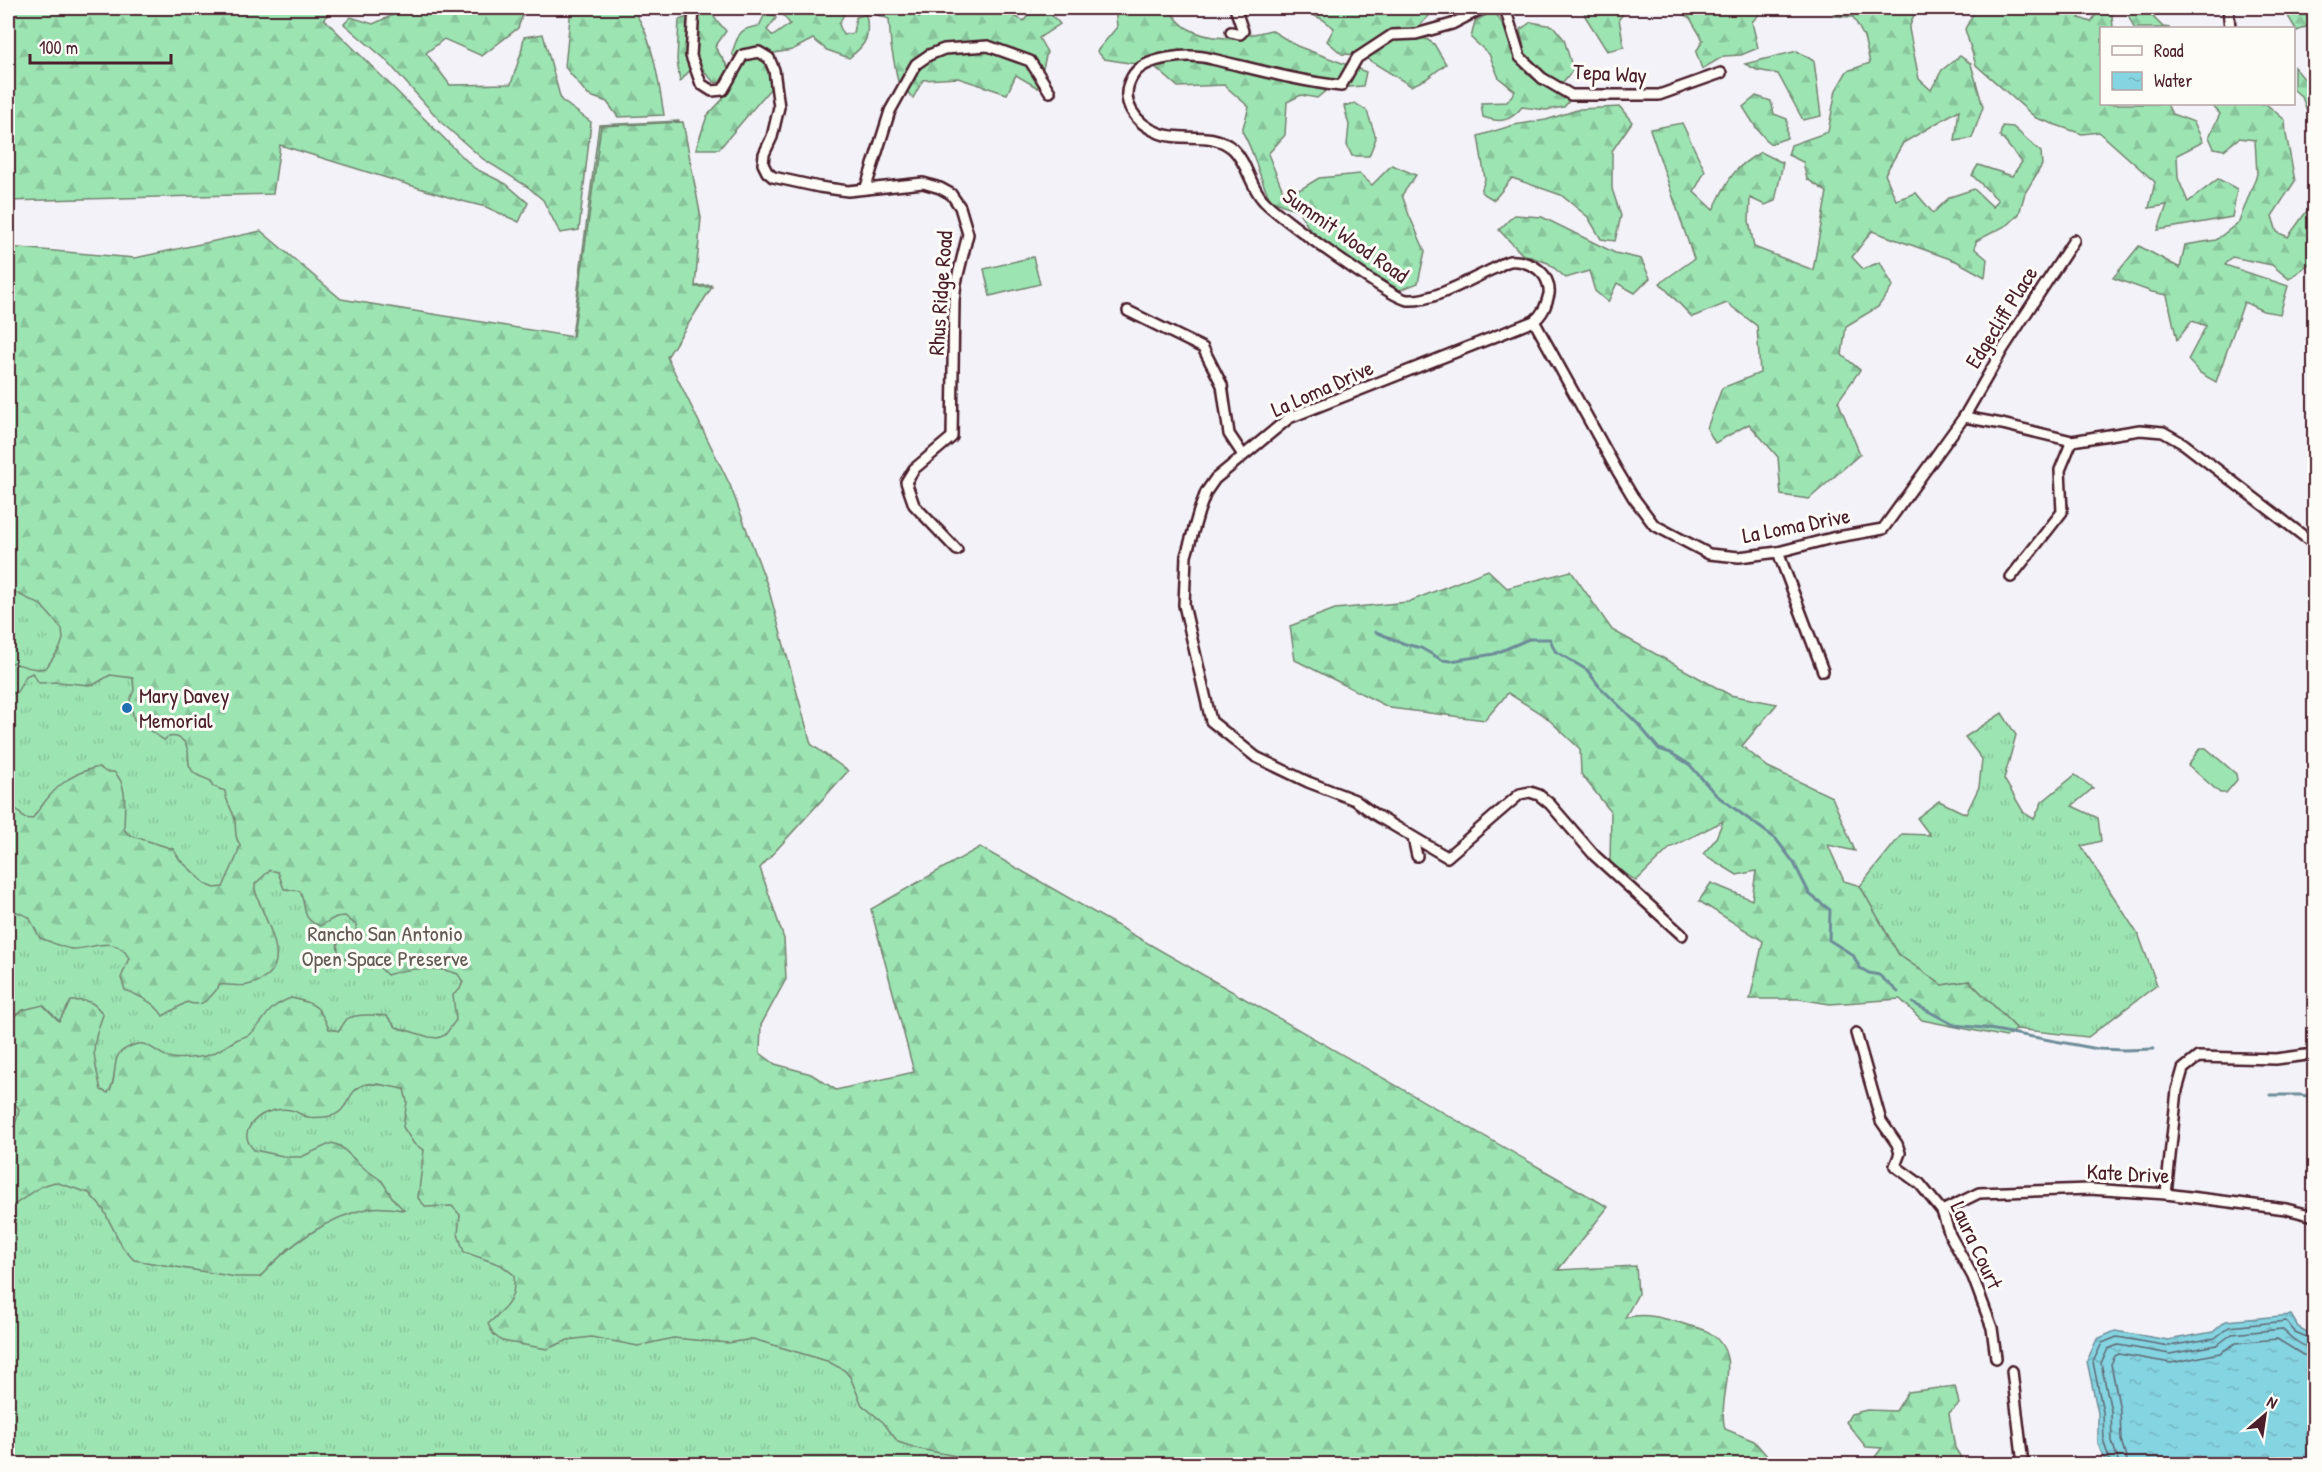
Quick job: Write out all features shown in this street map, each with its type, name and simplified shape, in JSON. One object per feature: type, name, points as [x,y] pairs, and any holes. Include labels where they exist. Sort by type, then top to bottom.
[{"type":"street","name":"Rhus Ridge Road","points":[[694,8],[691,56],[701,84],[712,91],[723,90],[743,55],[759,52],[769,58],[774,70],[779,107],[763,164],[773,177],[819,188],[848,191],[923,183],[951,194],[960,207],[968,234],[954,301],[952,437],[914,469],[906,482],[914,505],[957,550]]},
{"type":"street","points":[[1232,32],[1240,34],[1243,31],[1235,8]]},
{"type":"street","name":"Summit Wood Road","points":[[1483,8],[1452,24],[1416,34],[1392,35],[1357,58],[1341,86],[1306,82],[1202,56],[1168,56],[1140,68],[1132,75],[1126,99],[1135,118],[1160,134],[1215,139],[1234,150],[1262,200],[1372,281],[1407,301],[1428,297],[1510,261],[1531,264],[1544,275],[1550,291],[1542,314],[1534,321]]},
{"type":"street","name":"Tepa Way","points":[[1505,8],[1520,57],[1542,78],[1571,95],[1659,95],[1721,73]]},
{"type":"street","points":[[2228,8],[2230,27]]},
{"type":"street","points":[[866,188],[890,111],[916,64],[929,56],[944,49],[988,46],[1030,61],[1050,92]]},
{"type":"street","name":"Edgecliff Place","points":[[1964,417],[2003,349],[2074,240]]},
{"type":"street","points":[[1128,311],[1203,348],[1222,385],[1229,434],[1243,455]]},
{"type":"street","name":"La Loma Drive","points":[[1682,935],[1595,856],[1550,804],[1539,795],[1530,792],[1520,794],[1447,857],[1355,800],[1308,782],[1256,757],[1211,721],[1184,605],[1186,556],[1206,492],[1224,470],[1289,418],[1534,321],[1633,497],[1654,525],[1709,554],[1739,557],[1778,552],[1832,538],[1883,529],[1964,417]]},
{"type":"street","points":[[1964,417],[2072,441],[2140,430],[2163,432],[2184,444],[2314,544]]},
{"type":"street","points":[[2011,577],[2062,512],[2060,470],[2072,441]]},
{"type":"street","points":[[1778,552],[1823,671]]},
{"type":"street","points":[[1413,838],[1417,856]]},
{"type":"street","name":"Laura Court","points":[[1856,1033],[1881,1121],[1897,1143],[1900,1153],[1895,1166],[1920,1184],[1942,1211],[1950,1235],[1973,1277],[1992,1328],[1996,1358]]},
{"type":"street","points":[[2166,1194],[2177,1090],[2183,1069],[2198,1058],[2276,1059],[2314,1054]]},
{"type":"street","name":"Kate Drive","points":[[1942,1211],[1979,1193],[2090,1189],[2166,1194],[2286,1209],[2314,1216]]},
{"type":"street","points":[[2012,1371],[2023,1464]]},
{"type":"green space","points":[[8,8],[334,8],[324,19],[474,168],[506,184],[528,203],[519,222],[486,207],[280,145],[273,194],[8,201]]},
{"type":"green space","points":[[409,8],[525,8],[518,28],[482,56],[444,39],[426,53],[450,85],[511,84],[524,37],[543,34],[561,100],[591,122],[579,230],[560,233],[543,200],[528,187],[483,159],[443,124],[385,59],[344,24],[351,17],[373,24]]},
{"type":"green space","points":[[571,8],[631,8],[649,44],[664,115],[618,117],[607,102],[588,95],[565,67]]},
{"type":"green space","points":[[699,8],[716,8],[714,17],[726,31],[715,47],[730,70],[721,83],[714,82],[696,63],[680,82],[677,60],[679,20],[696,14]]},
{"type":"green space","points":[[782,8],[847,8],[839,24],[843,35],[853,33],[856,17],[866,14],[868,29],[866,39],[849,58],[827,50],[813,39],[792,50],[774,53],[770,89],[719,149],[696,149],[707,116],[722,100],[740,67],[732,53],[738,37],[743,31],[759,26],[767,10],[776,18],[767,30],[773,36],[790,24],[781,12]]},
{"type":"green space","points":[[858,8],[918,8],[919,17],[935,15],[944,8],[997,8],[1024,21],[1033,8],[1037,8],[1048,13],[1060,24],[1039,38],[1047,52],[1038,88],[1016,75],[1007,94],[958,78],[923,80],[913,98],[898,82],[891,46],[889,19]]},
{"type":"green space","points":[[1115,8],[1167,8],[1184,26],[1197,33],[1218,38],[1240,37],[1271,30],[1297,46],[1366,72],[1363,86],[1349,87],[1334,84],[1317,98],[1301,95],[1287,102],[1285,135],[1268,154],[1283,191],[1301,189],[1319,178],[1360,174],[1372,185],[1392,165],[1416,175],[1402,195],[1425,251],[1418,283],[1400,290],[1367,271],[1311,232],[1298,210],[1271,201],[1251,148],[1242,131],[1249,107],[1224,85],[1178,87],[1155,67],[1104,59],[1097,51],[1117,27]]},
{"type":"green space","points":[[1296,8],[1427,8],[1429,16],[1414,31],[1434,44],[1446,64],[1426,79],[1411,86],[1361,55],[1342,54],[1327,41],[1334,28],[1322,19]]},
{"type":"green space","points":[[1585,8],[1628,8],[1619,19],[1624,47],[1607,51],[1585,16]]},
{"type":"green space","points":[[1672,8],[1765,8],[1752,22],[1758,48],[1741,55],[1724,56],[1702,69],[1696,52],[1703,40],[1690,18]]},
{"type":"green space","points":[[1833,8],[1914,8],[1909,29],[1919,79],[1931,90],[1942,70],[1960,56],[1971,64],[1983,107],[1972,138],[1955,141],[1959,110],[1903,143],[1885,174],[1896,200],[1916,193],[1933,213],[1950,197],[1974,189],[1993,207],[1998,200],[1972,175],[1978,165],[2012,176],[2022,162],[2000,136],[2002,126],[2013,127],[2041,152],[2042,165],[2025,193],[2019,214],[2009,224],[1976,241],[1975,249],[1987,259],[1985,277],[1956,261],[1872,231],[1852,257],[1863,269],[1880,262],[1893,286],[1878,307],[1846,326],[1842,355],[1860,370],[1838,401],[1860,454],[1809,499],[1781,495],[1778,457],[1749,424],[1715,443],[1707,428],[1722,388],[1760,373],[1757,326],[1727,303],[1692,317],[1660,283],[1694,259],[1650,129],[1682,123],[1705,171],[1694,192],[1713,210],[1731,176],[1751,158],[1761,152],[1783,163],[1775,201],[1765,205],[1750,198],[1749,221],[1754,247],[1813,270],[1827,192],[1807,179],[1803,162],[1788,155],[1791,145],[1828,132],[1836,90],[1847,71],[1870,63],[1864,37],[1853,17],[1834,16]]},
{"type":"green space","points":[[1976,8],[2088,8],[2079,18],[2091,22],[2100,8],[2112,15],[2113,27],[2100,27],[2100,105],[2168,105],[2172,114],[2194,122],[2203,142],[2177,155],[2178,178],[2188,202],[2218,179],[2237,189],[2232,217],[2158,230],[2167,205],[2149,208],[2155,182],[2099,132],[2082,134],[2036,118],[1976,65],[1965,29]]},
{"type":"green space","points":[[2132,8],[2144,8],[2163,27],[2134,27],[2128,14]]},
{"type":"green space","points":[[2283,8],[2314,8],[2314,23],[2297,31]]},
{"type":"green space","points":[[1494,11],[1504,27],[1517,61],[1530,76],[1570,100],[1564,107],[1546,110],[1522,107],[1513,116],[1504,120],[1483,117],[1481,103],[1507,102],[1515,91],[1499,78],[1489,54],[1471,38],[1475,21]]},
{"type":"green space","points":[[1531,22],[1553,26],[1564,39],[1573,70],[1562,83],[1548,75],[1525,53],[1520,30]]},
{"type":"green space","points":[[1797,51],[1814,61],[1821,116],[1803,120],[1778,74],[1757,70],[1745,64]]},
{"type":"green space","points":[[2295,68],[2314,90],[2314,130],[2302,97],[2295,91]]},
{"type":"green space","points":[[1756,96],[1771,101],[1774,114],[1787,119],[1787,138],[1770,144],[1757,129],[1743,107]]},
{"type":"green space","points":[[1355,103],[1367,111],[1376,138],[1369,156],[1352,156],[1347,145],[1349,125],[1344,106]]},
{"type":"green space","points":[[2212,105],[2267,105],[2285,120],[2295,181],[2272,216],[2277,232],[2288,237],[2314,201],[2314,260],[2289,279],[2272,265],[2232,257],[2225,265],[2288,286],[2280,314],[2263,311],[2244,302],[2216,382],[2200,373],[2188,360],[2206,326],[2192,321],[2177,340],[2167,295],[2113,278],[2139,246],[2180,268],[2185,245],[2216,240],[2239,222],[2257,174],[2255,140],[2239,138],[2224,150],[2214,148],[2209,137],[2220,114]]},
{"type":"green space","points":[[1620,107],[1632,122],[1612,151],[1612,189],[1621,216],[1615,241],[1601,239],[1588,217],[1561,195],[1512,178],[1494,200],[1481,192],[1485,179],[1478,136],[1514,125],[1546,120],[1580,109]]},
{"type":"green space","name":"Rancho San Antonio Open Space Preserve","points":[[679,121],[685,149],[694,286],[711,285],[666,355],[756,866],[752,1028],[756,1053],[772,1067],[835,1092],[1550,1273],[1623,1318],[1636,1316],[1719,1426],[1770,1464],[8,1464],[8,317],[538,602],[599,125]]},
{"type":"green space","name":"Rancho San Antonio Open Space Preserve","points":[[683,122],[701,218],[695,287],[712,287],[667,357],[730,485],[768,587],[811,744],[848,771],[760,868],[784,939],[786,979],[761,1025],[760,1053],[775,1064],[811,1074],[836,1090],[914,1072],[871,909],[980,847],[1608,1207],[1558,1270],[1636,1266],[1638,1294],[1625,1318],[1654,1316],[1710,1333],[1726,1353],[1728,1365],[1723,1416],[1725,1429],[1754,1441],[1774,1464],[966,1464],[956,1456],[919,1449],[898,1442],[883,1422],[862,1405],[850,1377],[844,1370],[827,1361],[753,1339],[728,1343],[673,1338],[638,1346],[591,1337],[568,1340],[547,1349],[502,1341],[494,1335],[488,1324],[508,1303],[513,1291],[514,1275],[501,1265],[464,1252],[458,1234],[460,1215],[452,1206],[426,1207],[418,1198],[424,1150],[414,1144],[403,1127],[407,1102],[404,1089],[378,1084],[367,1084],[358,1088],[341,1111],[331,1116],[308,1117],[285,1109],[268,1112],[253,1121],[248,1129],[247,1138],[254,1150],[288,1157],[301,1157],[332,1143],[340,1146],[382,1181],[394,1200],[404,1210],[375,1207],[339,1218],[296,1243],[260,1277],[236,1277],[134,1260],[123,1248],[103,1209],[89,1193],[55,1182],[42,1186],[8,1209],[8,1144],[19,1109],[8,1095],[8,1020],[23,1010],[43,1005],[59,1021],[71,1001],[85,1001],[96,1006],[103,1015],[96,1036],[95,1060],[101,1090],[108,1093],[113,1082],[117,1059],[122,1051],[130,1046],[147,1045],[161,1054],[176,1058],[210,1055],[249,1035],[271,1010],[291,998],[316,1007],[329,1029],[339,1031],[347,1019],[356,1016],[387,1016],[396,1027],[438,1038],[445,1035],[456,1020],[453,995],[460,989],[463,982],[458,974],[432,969],[413,969],[387,975],[380,968],[379,958],[374,954],[356,965],[342,957],[338,950],[338,941],[341,935],[356,931],[356,925],[345,916],[336,917],[320,926],[309,920],[300,891],[284,889],[278,872],[270,870],[255,884],[255,889],[275,944],[276,957],[273,969],[264,978],[248,985],[220,985],[206,1001],[198,1004],[187,1002],[163,1016],[151,1003],[125,990],[121,978],[129,958],[123,950],[110,944],[80,949],[60,946],[40,938],[29,917],[8,908],[8,800],[24,818],[32,819],[52,793],[68,779],[87,770],[99,767],[106,772],[114,772],[119,777],[125,799],[124,829],[129,835],[173,849],[180,860],[207,885],[215,888],[223,887],[240,845],[236,836],[235,820],[225,791],[212,786],[211,781],[192,770],[189,765],[188,750],[183,741],[174,737],[164,740],[134,720],[130,700],[134,690],[133,678],[110,675],[89,685],[39,683],[32,673],[26,676],[17,692],[8,695],[8,662],[31,668],[46,668],[60,648],[63,639],[62,629],[41,605],[8,589],[8,247],[135,258],[261,231],[341,299],[573,337],[601,126]]},
{"type":"green space","points":[[1514,215],[1542,217],[1615,253],[1641,259],[1650,278],[1635,293],[1617,283],[1608,302],[1595,291],[1589,271],[1566,278],[1548,263],[1522,254],[1499,230]]},
{"type":"green space","points":[[1033,257],[1040,284],[990,296],[984,269]]},
{"type":"green space","points":[[1488,570],[1507,588],[1571,571],[1612,630],[1730,695],[1777,704],[1742,746],[1768,767],[1832,797],[1855,851],[1828,845],[1844,881],[1860,886],[1899,955],[1942,985],[1969,981],[2017,1029],[2006,1037],[1922,1020],[1900,999],[1830,1004],[1799,999],[1750,999],[1763,941],[1699,901],[1711,883],[1752,900],[1756,871],[1737,875],[1703,854],[1715,840],[1723,821],[1670,848],[1636,881],[1610,862],[1611,812],[1581,774],[1580,749],[1546,717],[1508,693],[1485,720],[1390,708],[1295,660],[1290,626],[1335,609],[1408,602]]},
{"type":"green space","points":[[2002,713],[2016,735],[2004,779],[2024,813],[2034,819],[2042,802],[2075,775],[2093,788],[2072,806],[2098,818],[2101,841],[2081,846],[2139,936],[2157,985],[2088,1037],[2017,1029],[1969,981],[1942,985],[1899,955],[1860,886],[1902,834],[1930,835],[1917,818],[1939,801],[1966,814],[1979,787],[1982,759],[1965,737]]},
{"type":"green space","points":[[2200,748],[2206,748],[2236,774],[2237,780],[2226,793],[2220,793],[2188,765]]},
{"type":"green space","points":[[1955,1386],[1959,1404],[1949,1413],[1955,1448],[1965,1464],[1892,1464],[1875,1457],[1882,1448],[1866,1447],[1846,1422],[1851,1414],[1867,1410],[1896,1411],[1908,1392]]},
{"type":"water","points":[[2291,1315],[2298,1327],[2314,1336],[2314,1464],[2106,1464],[2098,1444],[2098,1413],[2087,1361],[2097,1339],[2115,1331],[2168,1340],[2213,1332],[2226,1321]]},
{"type":"waterway","points":[[1376,632],[1421,648],[1442,660],[1451,661],[1494,654],[1529,639],[1550,639],[1555,651],[1587,670],[1599,686],[1638,724],[1659,749],[1671,753],[1690,765],[1716,795],[1776,839],[1794,863],[1809,893]]},
{"type":"waterway","points":[[1808,893],[1830,910],[1829,940],[1853,955],[1860,968],[1879,975],[1898,992]]},
{"type":"waterway","points":[[1913,1003],[1954,1025],[1984,1028],[2098,1049],[2154,1049]]},
{"type":"waterway","points":[[2271,1095],[2314,1097]]},
{"type":"place","name":"Mary Davey Memorial","points":[[127,708]]}]
